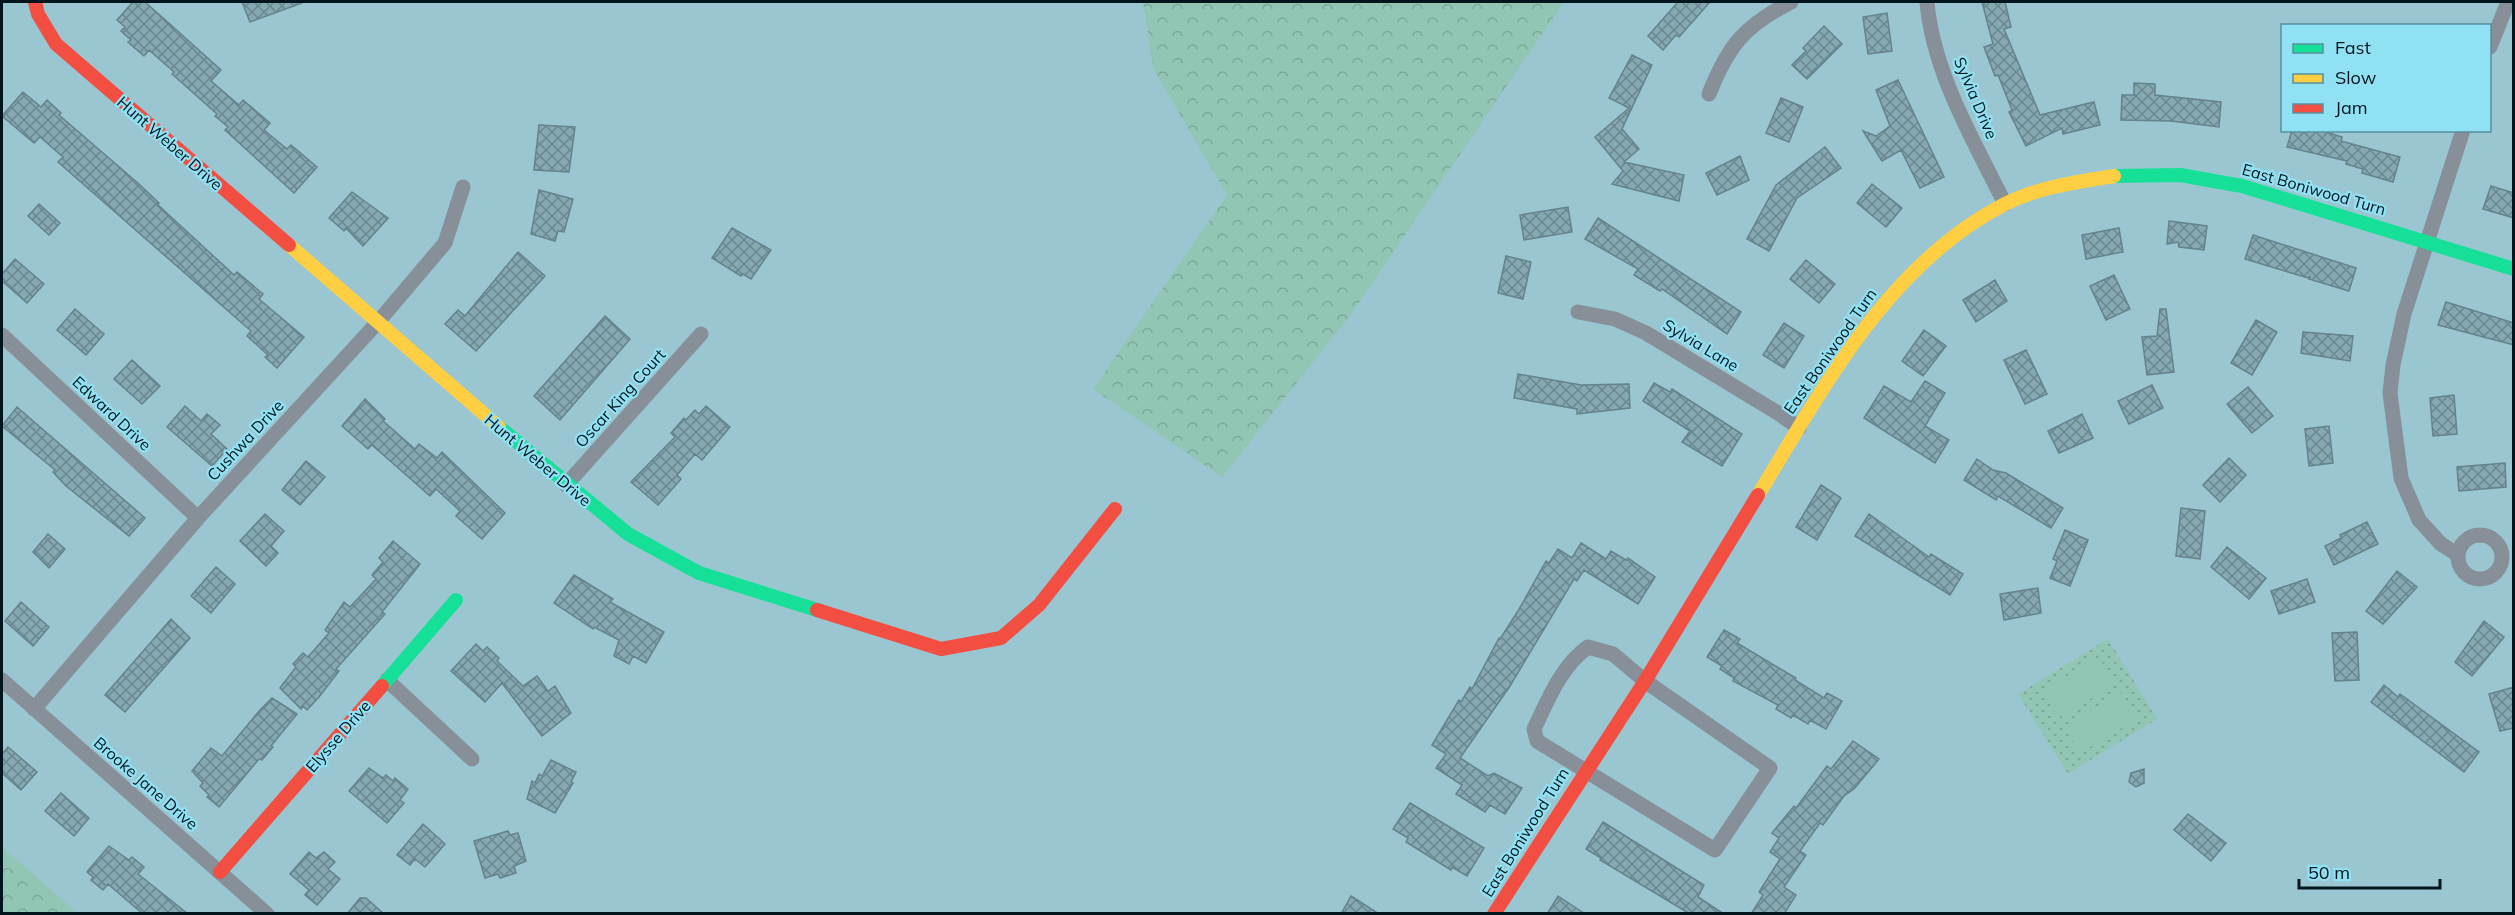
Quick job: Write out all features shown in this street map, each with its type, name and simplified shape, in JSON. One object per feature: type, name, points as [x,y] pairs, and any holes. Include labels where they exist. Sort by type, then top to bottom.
[{"type":"street","name":"Hunt Weber Drive","points":[[35,2],[38,14],[56,44],[566,485],[628,534],[699,573],[941,649],[1001,638],[1040,604],[1115,509]]},
{"type":"street","points":[[1709,94],[1720,66],[1734,43],[1772,12],[1791,2]]},
{"type":"street","name":"Sylvia Drive","points":[[1927,2],[1935,44],[1951,90],[2005,204]]},
{"type":"street","points":[[2491,44],[2508,2]]},
{"type":"street","points":[[2458,555],[2441,544],[2419,519],[2401,478],[2395,451],[2390,393],[2393,365],[2404,314],[2462,132]]},
{"type":"street","name":"East Boniwood Turn","points":[[1494,914],[1645,681],[1799,428],[1869,321],[1896,288],[1929,255],[2005,204],[2042,190],[2076,182],[2136,174],[2180,175],[2242,186],[2429,241],[2514,269]]},
{"type":"street","name":"Cushwa Drive","points":[[34,709],[198,518],[378,322],[445,243],[464,187]]},
{"type":"street","name":"Sylvia Lane","points":[[1578,312],[1615,319],[1646,333],[1799,428]]},
{"type":"street","name":"Oscar King Court","points":[[566,485],[701,334]]},
{"type":"street","name":"Edward Drive","points":[[2,335],[198,518]]},
{"type":"street","name":"Elysse Drive","points":[[220,872],[456,600]]},
{"type":"street","points":[[1586,769],[1537,741],[1534,729],[1553,688],[1571,661],[1588,647],[1613,654],[1645,681]]},
{"type":"street","name":"Brooke Jane Drive","points":[[2,680],[267,914]]},
{"type":"street","points":[[387,680],[472,759]]},
{"type":"street","name":"East Boniwood Turn","points":[[1586,769],[1715,850],[1770,768],[1645,681]]},
{"type":"green space","points":[[1143,2],[1564,2],[1349,317],[1222,477],[1093,389],[1227,195],[1153,68]]},
{"type":"green space","points":[[2108,639],[2157,719],[2068,774],[2018,694]]},
{"type":"green space","points":[[2099,657],[2115,684],[2058,718],[2042,691]]},
{"type":"green space","points":[[2121,692],[2137,719],[2080,753],[2064,727]]},
{"type":"green space","points":[[2,847],[74,910],[78,913],[2,913]]},
{"type":"building","points":[[133,2],[145,2],[171,25],[221,70],[211,81],[239,105],[243,100],[270,123],[264,130],[287,149],[291,145],[317,167],[294,193],[225,130],[228,127],[215,116],[217,114],[172,74],[174,72],[149,50],[144,56],[128,42],[131,40],[121,31],[125,27],[117,20]]},
{"type":"building","points":[[242,2],[302,2],[302,3],[250,22]]},
{"type":"building","points":[[1678,2],[1710,2],[1679,37],[1676,35],[1663,50],[1648,36]]},
{"type":"building","points":[[1982,2],[2005,2],[2011,27],[2004,29],[2040,115],[2094,102],[2100,125],[2063,134],[2062,128],[2026,146],[2009,112],[2012,110],[1984,47],[1993,44]]},
{"type":"building","points":[[1887,13],[1892,51],[1868,54],[1863,17]]},
{"type":"building","points":[[1824,26],[1842,44],[1807,79],[1792,65],[1806,51],[1803,48]]},
{"type":"building","points":[[1632,55],[1652,65],[1622,129],[1639,149],[1624,162],[1684,175],[1679,201],[1612,184],[1623,171],[1595,137],[1629,108],[1609,98]]},
{"type":"building","points":[[1898,80],[1944,177],[1920,188],[1901,150],[1882,161],[1863,131],[1876,136],[1890,126],[1876,90]]},
{"type":"building","points":[[2134,83],[2155,84],[2155,95],[2221,102],[2219,127],[2171,121],[2121,120],[2122,95],[2134,95]]},
{"type":"building","points":[[23,92],[41,107],[47,100],[61,113],[59,115],[139,184],[159,203],[157,204],[234,275],[237,272],[263,294],[259,299],[304,337],[277,368],[265,357],[268,355],[247,336],[251,331],[58,162],[63,157],[40,137],[34,143],[2,116]]},
{"type":"building","points":[[1781,98],[1803,107],[1789,142],[1766,133]]},
{"type":"building","points":[[539,125],[575,127],[569,172],[534,170]]},
{"type":"building","points":[[2291,132],[2326,132],[2342,137],[2341,141],[2400,157],[2393,182],[2362,173],[2363,169],[2346,164],[2347,161],[2287,147]]},
{"type":"building","points":[[1825,147],[1841,168],[1797,198],[1769,251],[1747,239],[1776,185]]},
{"type":"building","points":[[1740,156],[1749,180],[1717,195],[1706,173]]},
{"type":"building","points":[[1872,184],[1902,208],[1886,227],[1857,203]]},
{"type":"building","points":[[2491,186],[2514,193],[2514,218],[2483,209]]},
{"type":"building","points":[[539,190],[573,199],[564,232],[558,231],[555,241],[531,234]]},
{"type":"building","points":[[352,192],[388,218],[363,246],[346,228],[344,231],[329,218]]},
{"type":"building","points":[[39,204],[60,223],[49,235],[28,216]]},
{"type":"building","points":[[1568,207],[1572,232],[1524,240],[1520,215]]},
{"type":"building","points":[[1598,218],[1741,312],[1727,334],[1662,289],[1660,291],[1634,275],[1638,269],[1585,239]]},
{"type":"building","points":[[2169,221],[2207,226],[2204,250],[2179,247],[2178,242],[2167,244]]},
{"type":"building","points":[[732,228],[771,250],[751,279],[743,274],[741,276],[712,258]]},
{"type":"building","points":[[2119,228],[2123,252],[2086,259],[2082,235]]},
{"type":"building","points":[[2253,235],[2356,268],[2349,291],[2309,279],[2310,276],[2308,278],[2245,259]]},
{"type":"building","points":[[518,252],[545,276],[476,351],[445,324],[458,310],[465,316]]},
{"type":"building","points":[[1506,256],[1531,262],[1523,299],[1498,293]]},
{"type":"building","points":[[15,259],[44,284],[27,303],[2,281],[2,274]]},
{"type":"building","points":[[1806,260],[1835,284],[1819,303],[1790,279]]},
{"type":"building","points":[[2114,275],[2130,309],[2106,320],[2090,286]]},
{"type":"building","points":[[1995,280],[2007,301],[1976,322],[1963,300]]},
{"type":"building","points":[[2446,302],[2514,323],[2514,345],[2438,325]]},
{"type":"building","points":[[75,309],[104,334],[86,355],[57,330]]},
{"type":"building","points":[[2160,309],[2166,309],[2174,372],[2147,375],[2142,337],[2157,336]]},
{"type":"building","points":[[605,316],[630,339],[560,420],[534,396]]},
{"type":"building","points":[[2256,320],[2277,332],[2252,375],[2231,363]]},
{"type":"building","points":[[1784,323],[1804,336],[1784,368],[1763,355]]},
{"type":"building","points":[[1924,330],[1946,346],[1923,376],[1902,361]]},
{"type":"building","points":[[2303,332],[2353,336],[2350,361],[2301,353]]},
{"type":"building","points":[[2026,350],[2047,394],[2025,404],[2004,360]]},
{"type":"building","points":[[132,360],[160,386],[142,404],[114,379]]},
{"type":"building","points":[[1518,374],[1581,385],[1629,384],[1630,408],[1577,414],[1577,409],[1514,398]]},
{"type":"building","points":[[1925,381],[1945,393],[1925,426],[1949,440],[1935,463],[1864,418],[1884,386],[1911,402]]},
{"type":"building","points":[[1654,383],[1670,392],[1672,389],[1742,434],[1722,466],[1682,442],[1690,431],[1643,401]]},
{"type":"building","points":[[2152,385],[2163,408],[2129,424],[2118,401]]},
{"type":"building","points":[[2248,387],[2273,416],[2252,433],[2227,404]]},
{"type":"building","points":[[2454,395],[2457,434],[2433,436],[2430,398]]},
{"type":"building","points":[[365,399],[385,419],[383,421],[415,449],[419,444],[437,458],[442,452],[505,513],[482,539],[456,516],[460,511],[436,489],[430,496],[372,445],[368,449],[342,426]]},
{"type":"building","points":[[185,406],[201,421],[207,414],[220,425],[211,434],[227,449],[212,466],[167,427]]},
{"type":"building","points":[[706,406],[730,427],[702,460],[695,454],[677,475],[681,479],[658,505],[631,482],[675,437],[671,433],[684,418],[686,420],[695,410],[699,414]]},
{"type":"building","points":[[17,407],[145,518],[129,536],[66,486],[53,472],[55,470],[2,426]]},
{"type":"building","points":[[2082,414],[2093,438],[2059,453],[2048,431]]},
{"type":"building","points":[[2329,426],[2333,463],[2309,466],[2305,429]]},
{"type":"building","points":[[2229,458],[2246,475],[2220,502],[2203,485]]},
{"type":"building","points":[[1977,459],[1993,470],[2006,473],[2063,508],[2051,528],[1998,496],[1996,500],[1964,480]]},
{"type":"building","points":[[306,461],[325,477],[300,505],[282,490]]},
{"type":"building","points":[[2505,463],[2506,487],[2459,491],[2457,467]]},
{"type":"building","points":[[1821,485],[1841,498],[1817,540],[1796,527]]},
{"type":"building","points":[[2181,508],[2205,511],[2200,559],[2176,556]]},
{"type":"building","points":[[265,514],[284,531],[271,546],[278,553],[266,566],[240,541]]},
{"type":"building","points":[[1869,514],[1929,557],[1931,554],[1963,574],[1950,595],[1855,536]]},
{"type":"building","points":[[2367,522],[2378,544],[2334,565],[2325,546],[2341,538],[2340,535]]},
{"type":"building","points":[[2065,530],[2088,540],[2070,586],[2050,578],[2057,561],[2053,559]]},
{"type":"building","points":[[48,534],[65,549],[49,568],[33,552]]},
{"type":"building","points":[[393,541],[420,564],[382,612],[385,614],[336,669],[339,671],[319,697],[307,710],[303,706],[301,709],[280,688],[296,667],[293,664],[303,653],[308,657],[329,633],[325,630],[344,602],[350,607],[376,579],[372,575],[383,562],[379,558]]},
{"type":"building","points":[[1581,543],[1606,559],[1611,551],[1626,560],[1628,558],[1655,577],[1638,604],[1584,570],[1577,581],[1574,579],[1510,686],[1460,758],[1488,776],[1494,773],[1522,788],[1505,814],[1490,805],[1485,812],[1456,794],[1462,785],[1436,768],[1446,754],[1432,745],[1459,700],[1461,702],[1470,687],[1472,689],[1499,638],[1518,611],[1546,561],[1549,563],[1558,549],[1572,558]]},
{"type":"building","points":[[2227,547],[2266,578],[2249,599],[2211,567]]},
{"type":"building","points":[[216,567],[235,584],[211,613],[191,596]]},
{"type":"building","points":[[2397,571],[2417,587],[2383,624],[2366,611]]},
{"type":"building","points":[[574,575],[613,599],[610,602],[664,632],[646,663],[633,656],[629,664],[614,656],[619,640],[594,627],[593,629],[554,603]]},
{"type":"building","points":[[2307,579],[2315,602],[2279,614],[2271,591]]},
{"type":"building","points":[[2038,588],[2041,613],[2004,620],[2000,594]]},
{"type":"building","points":[[21,602],[49,627],[33,646],[5,621]]},
{"type":"building","points":[[171,619],[190,638],[125,712],[105,695]]},
{"type":"building","points":[[2484,621],[2504,637],[2472,676],[2455,662]]},
{"type":"building","points":[[1724,630],[1740,639],[1737,643],[1796,678],[1795,680],[1824,698],[1827,693],[1842,701],[1826,729],[1810,720],[1808,724],[1793,715],[1791,718],[1776,709],[1778,705],[1733,681],[1734,678],[1720,669],[1722,666],[1707,657]]},
{"type":"building","points":[[2357,632],[2359,680],[2335,681],[2332,633]]},
{"type":"building","points":[[476,644],[483,651],[487,647],[499,658],[497,661],[523,686],[537,676],[548,691],[555,686],[571,713],[542,736],[502,683],[485,702],[451,671]]},
{"type":"building","points":[[2384,685],[2398,697],[2400,694],[2479,752],[2464,772],[2371,702]]},
{"type":"building","points":[[2514,687],[2514,728],[2500,731],[2489,694]]},
{"type":"building","points":[[272,698],[297,714],[271,746],[273,747],[262,760],[259,759],[219,807],[207,797],[209,795],[200,786],[203,783],[192,771],[211,748],[222,756]]},
{"type":"building","points":[[1853,741],[1879,759],[1854,789],[1844,796],[1823,825],[1820,823],[1800,851],[1806,855],[1784,887],[1796,895],[1784,914],[1751,914],[1763,895],[1759,892],[1780,859],[1770,852],[1779,838],[1772,833],[1794,806],[1796,808],[1827,766],[1831,769]]},
{"type":"building","points":[[8,747],[37,772],[21,790],[2,773],[2,754]]},
{"type":"building","points":[[551,760],[576,772],[571,782],[573,783],[555,813],[527,799],[532,781],[535,783],[539,774],[542,776]]},
{"type":"building","points":[[369,768],[383,778],[386,775],[393,781],[395,778],[408,789],[400,800],[404,803],[387,823],[349,791]]},
{"type":"building","points":[[2144,769],[2144,783],[2136,787],[2129,782],[2131,773]]},
{"type":"building","points":[[61,793],[89,818],[74,836],[45,811]]},
{"type":"building","points":[[1410,803],[1484,848],[1467,876],[1452,867],[1451,870],[1406,842],[1408,838],[1393,829]]},
{"type":"building","points":[[2188,814],[2226,843],[2211,861],[2174,830]]},
{"type":"building","points":[[1603,822],[1704,885],[1698,897],[1724,914],[1690,914],[1600,860],[1601,858],[1586,849]]},
{"type":"building","points":[[423,824],[445,844],[425,867],[415,859],[410,865],[397,855]]},
{"type":"building","points":[[508,831],[510,835],[518,833],[526,861],[514,866],[516,873],[500,878],[498,874],[485,878],[474,841]]},
{"type":"building","points":[[109,846],[129,860],[132,857],[144,867],[138,874],[188,914],[143,914],[108,884],[103,890],[91,880],[93,877],[87,872]]},
{"type":"building","points":[[309,852],[316,858],[324,852],[335,862],[328,869],[340,879],[317,905],[305,895],[309,890],[290,874]]},
{"type":"building","points":[[1351,896],[1379,914],[1341,914]]},
{"type":"building","points":[[1558,896],[1585,914],[1547,914]]},
{"type":"building","points":[[360,898],[366,898],[384,914],[347,914]]},
{"type":"traffic: fast","points":[[2114,176],[2180,175],[2242,186],[2514,269]]},
{"type":"traffic: fast","points":[[499,427],[628,534],[699,573],[817,610]]},
{"type":"traffic: fast","points":[[382,686],[456,600]]},
{"type":"traffic: slow","points":[[1758,495],[1834,371],[1893,294],[1926,260],[1964,229],[2018,198],[2058,186],[2114,176]]},
{"type":"traffic: slow","points":[[289,245],[499,427]]},
{"type":"traffic: jam","points":[[35,2],[38,14],[56,44],[289,245]]},
{"type":"traffic: jam","points":[[1494,914],[1645,681],[1758,495]]},
{"type":"traffic: jam","points":[[817,610],[941,649],[1001,638],[1039,605],[1115,509]]},
{"type":"traffic: jam","points":[[220,872],[382,686]]}]
